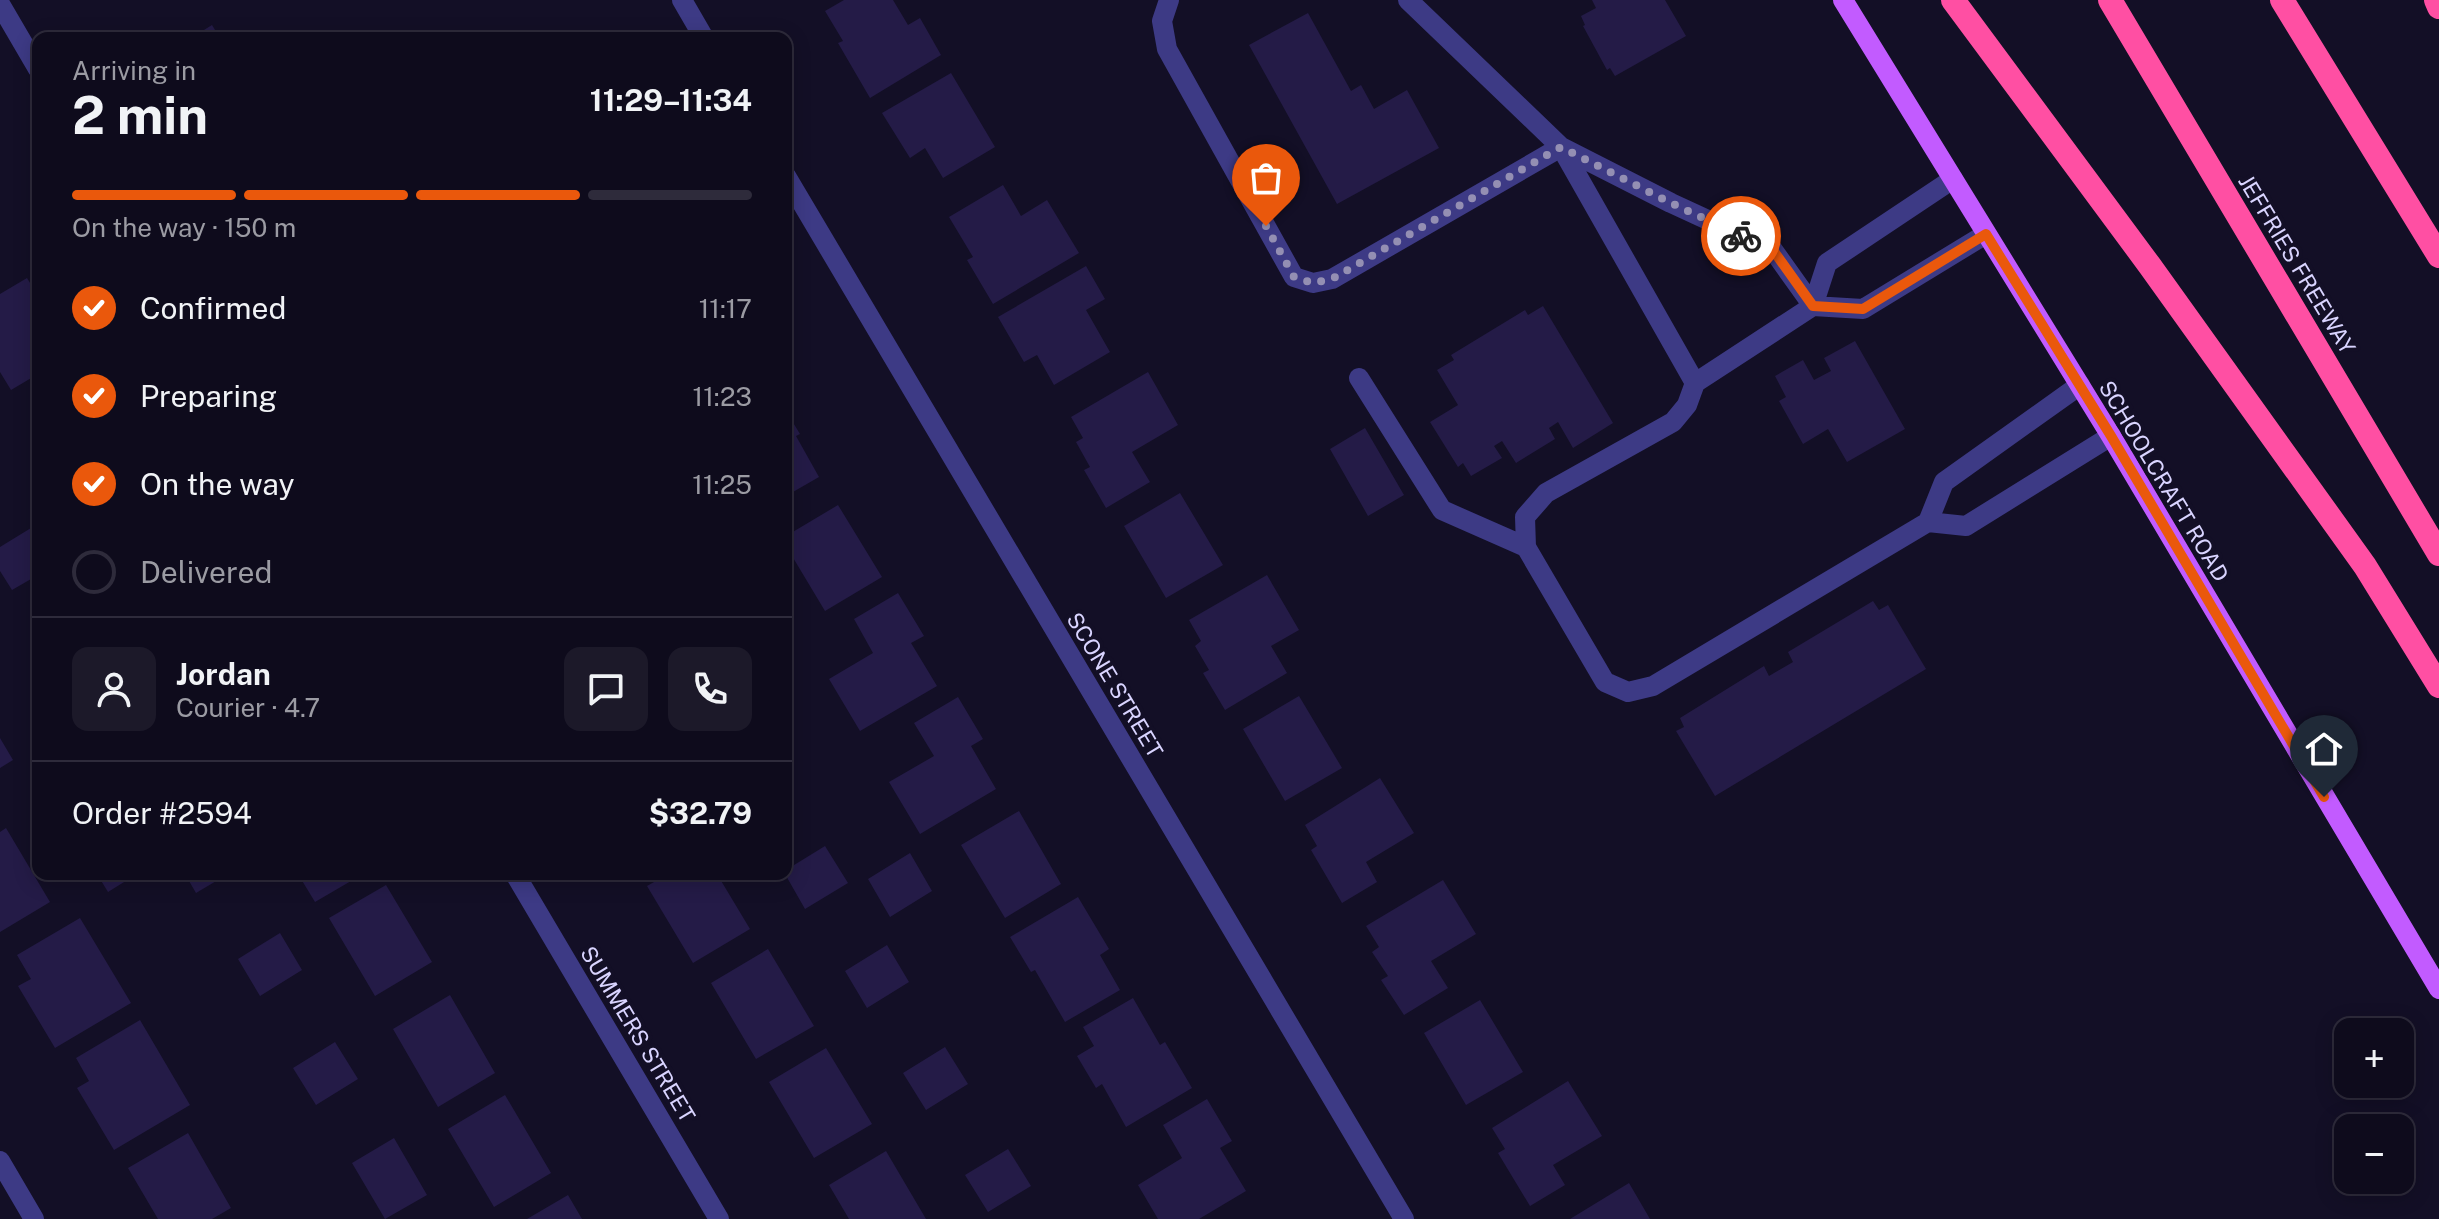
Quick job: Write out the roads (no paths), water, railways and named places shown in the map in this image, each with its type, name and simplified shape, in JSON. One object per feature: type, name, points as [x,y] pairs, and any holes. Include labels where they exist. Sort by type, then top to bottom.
[{"type":"highway","points":[[1953,0],[2150,266],[2365,566],[2439,686]]},
{"type":"highway","name":"JEFFRIES FREEWAY","points":[[2110,0],[2439,554]]},
{"type":"highway","points":[[2282,0],[2439,256]]},
{"type":"highway","points":[[2436,0],[2439,7]]},
{"type":"main road","name":"SCHOOLCRAFT ROAD","points":[[1843,0],[2111,436],[2439,989]]},
{"type":"street","points":[[682,0],[701,32]]},
{"type":"street","points":[[1169,0],[1162,21],[1167,49],[1294,277],[1313,283],[1332,279],[1561,147]]},
{"type":"street","points":[[1408,0],[1561,147],[1695,383]]},
{"type":"street","points":[[0,4],[32,59]]},
{"type":"street","points":[[1561,147],[1773,250],[1813,306]]},
{"type":"street","points":[[1813,306],[1827,263],[1953,179]]},
{"type":"street","name":"SCONE STREET","points":[[792,186],[1404,1219]]},
{"type":"street","points":[[1986,234],[1863,309],[1813,306],[1695,383],[1687,405],[1673,422],[1546,493],[1525,517],[1526,547],[1605,682],[1628,692],[1653,686],[1928,522],[1966,526],[2111,436]]},
{"type":"street","points":[[1359,378],[1442,510],[1526,547]]},
{"type":"street","points":[[1928,522],[1944,482],[2080,385]]},
{"type":"street","name":"SUMMERS STREET","points":[[519,880],[719,1219]]},
{"type":"street","points":[[0,1161],[34,1219]]}]
